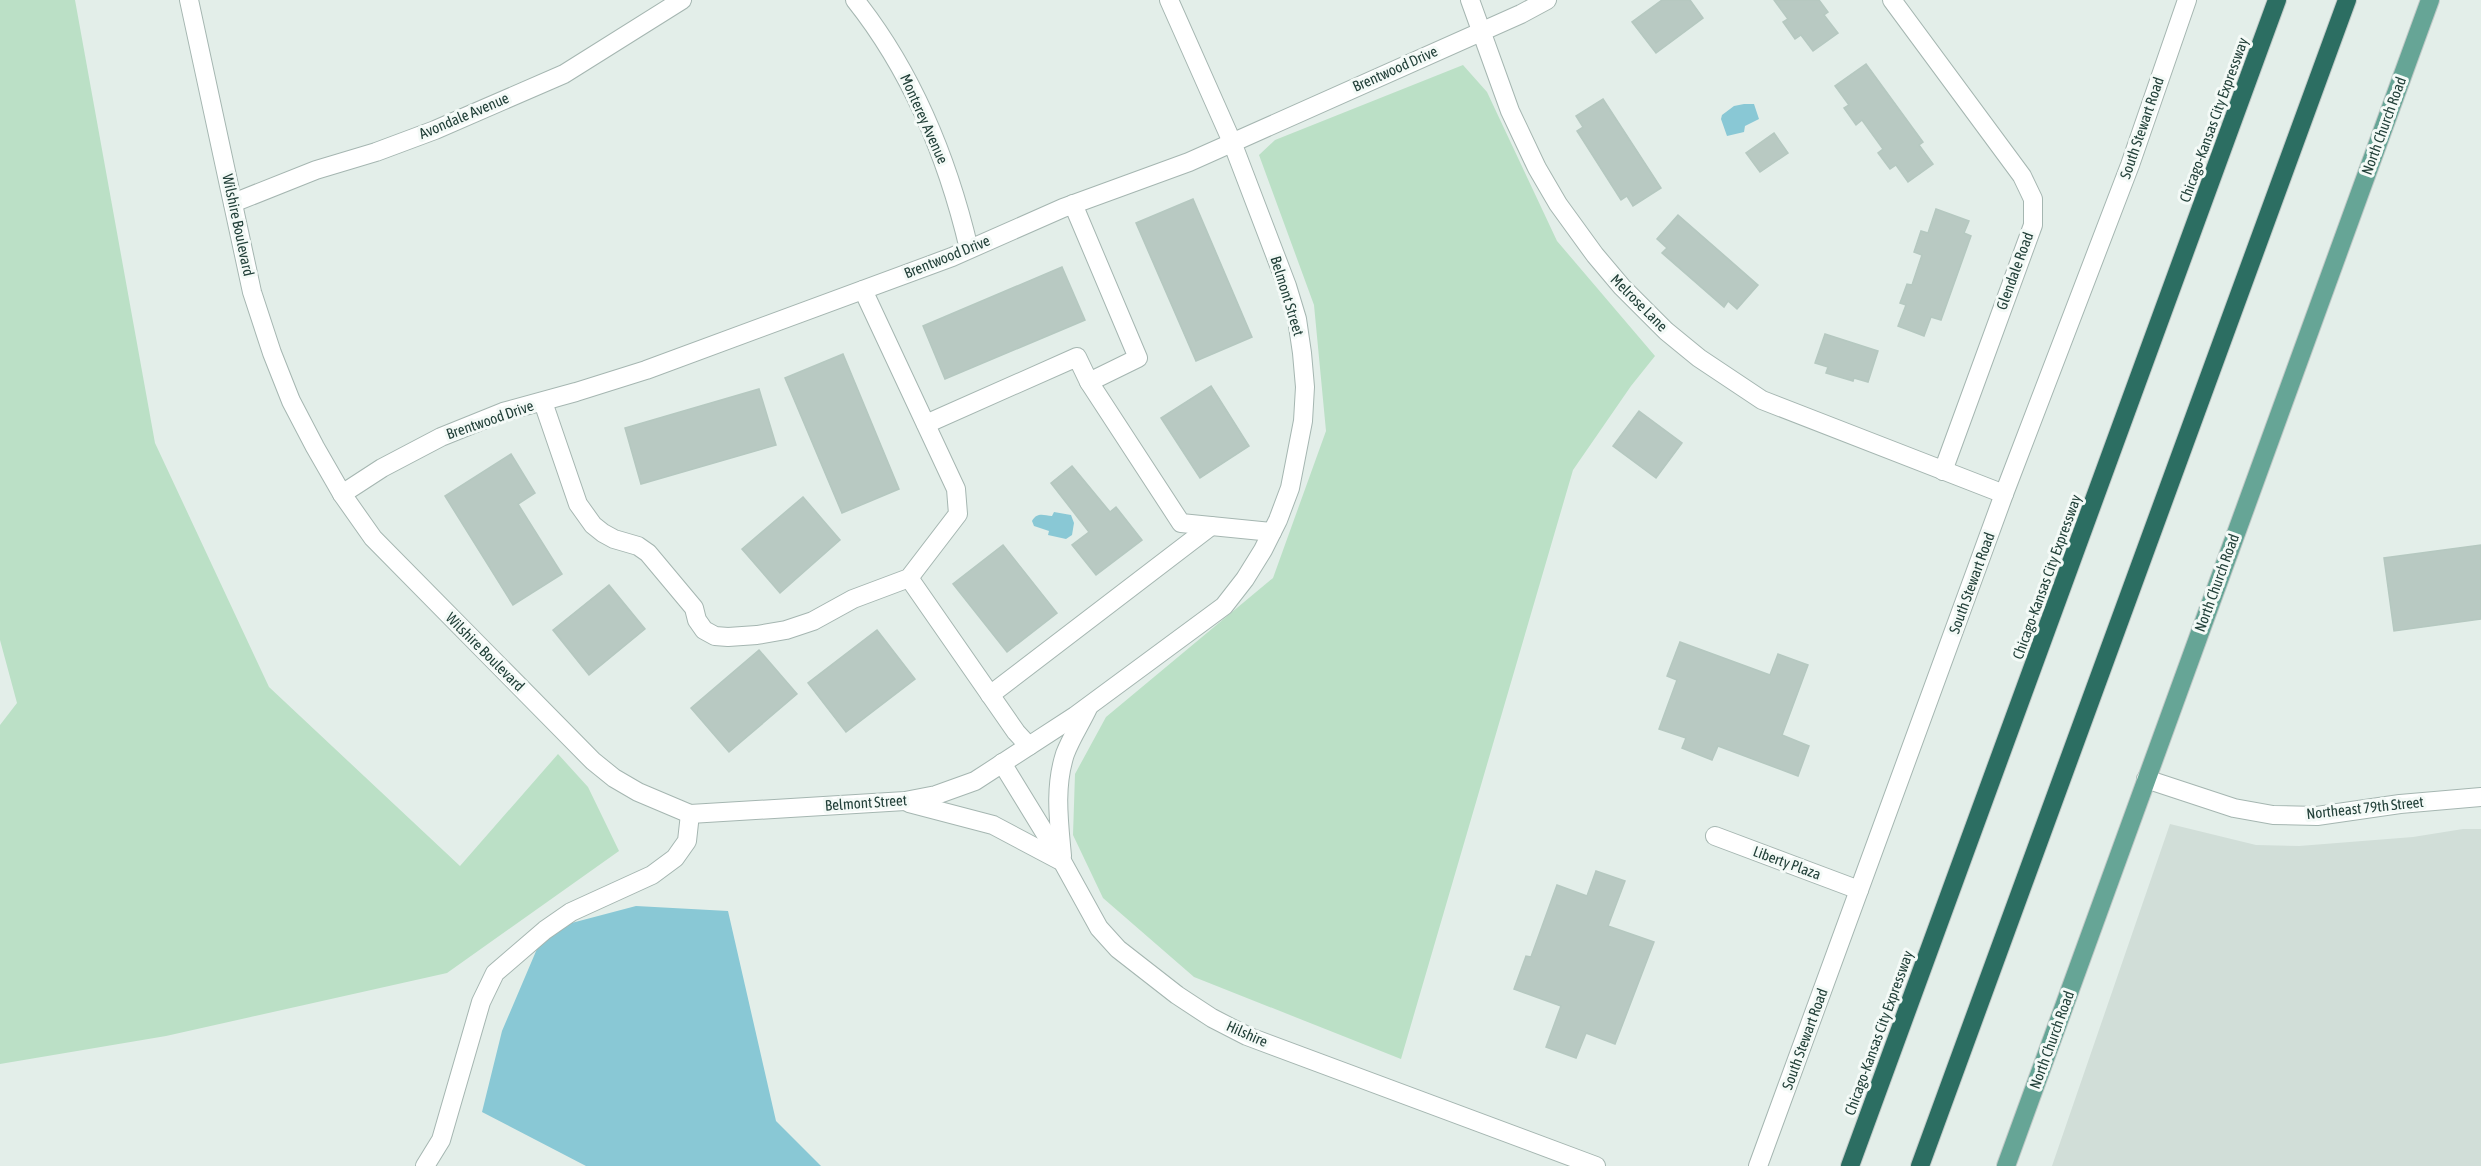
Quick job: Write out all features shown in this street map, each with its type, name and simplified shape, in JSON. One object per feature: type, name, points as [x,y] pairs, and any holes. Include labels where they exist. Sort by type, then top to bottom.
[{"type":"highway","name":"Chicago-Kansas City Expressway","points":[[1850,1166],[2277,0]]},
{"type":"highway","points":[[1920,1166],[2347,0]]},
{"type":"main road","name":"North Church Road","points":[[2006,1166],[2430,0]]},
{"type":"street","name":"Wilshire Boulevard","points":[[189,0],[252,292],[291,401],[342,494],[373,538],[593,761],[614,778],[638,792],[690,813]]},
{"type":"street","name":"Avondale Avenue","points":[[233,203],[316,170],[376,152],[435,130],[564,74],[682,0]]},
{"type":"street","name":"Monterey Avenue","points":[[855,0],[900,67],[930,125],[959,207],[969,249]]},
{"type":"street","name":"Belmont Street","points":[[690,813],[905,801],[936,795],[975,781],[1090,704],[1224,606],[1245,579],[1272,532],[1290,488],[1303,421],[1305,387],[1302,353],[1297,319],[1287,286],[1232,142],[1169,0]]},
{"type":"street","name":"Melrose Lane","points":[[1470,0],[1510,111],[1537,168],[1558,204],[1595,255],[1622,287],[1666,331],[1699,358],[1762,400],[2004,494]]},
{"type":"street","name":"Brentwood Drive","points":[[342,494],[382,468],[441,437],[503,412],[646,370],[863,290],[969,249],[1073,204],[1189,162],[1480,30],[1521,14],[1546,0]]},
{"type":"street","name":"Glendale Road","points":[[1892,0],[2022,176],[2033,199],[2032,225],[1943,471]]},
{"type":"street","name":"South Stewart Road","points":[[1758,1166],[2004,494],[2130,165],[2187,0]]},
{"type":"street","points":[[1073,204],[1138,358],[1089,382]]},
{"type":"street","points":[[543,402],[578,504],[585,516],[603,533],[638,546],[648,553],[694,608],[697,620],[704,630],[716,636],[757,636],[813,621],[853,599],[909,578],[958,514],[956,489],[863,290]]},
{"type":"street","points":[[926,424],[1077,357],[1089,382],[1181,523],[1272,532]]},
{"type":"street","points":[[990,695],[1211,526]]},
{"type":"street","points":[[909,578],[990,695],[1029,746]]},
{"type":"street","name":"Belmont Street","points":[[1062,861],[1057,805],[1059,777],[1066,752],[1090,704]]},
{"type":"street","name":"Hilshire","points":[[1002,763],[1062,861],[1099,928],[1118,948],[1177,995],[1212,1018],[1247,1036],[1596,1166]]},
{"type":"street","name":"Northeast 79th Street","points":[[2146,779],[2234,808],[2273,815],[2317,816],[2446,799],[2481,797]]},
{"type":"street","points":[[905,801],[993,825],[1062,861]]},
{"type":"street","points":[[425,1166],[441,1140],[481,1002],[495,973],[545,930],[571,912],[652,875],[675,858],[687,841],[690,813]]},
{"type":"street","name":"Liberty Plaza","points":[[1715,836],[1859,890]]},
{"type":"shaded area","points":[[2170,824],[2256,845],[2299,846],[2481,829],[2481,1166],[2052,1166]]},
{"type":"green space","points":[[0,0],[75,0],[155,443],[269,687],[460,866],[558,754],[588,787],[619,851],[447,973],[166,1036],[0,1064],[0,725],[17,703],[0,640]]},
{"type":"green space","points":[[1463,65],[1487,92],[1557,241],[1655,356],[1631,386],[1573,470],[1401,1059],[1194,977],[1103,898],[1073,835],[1075,774],[1106,717],[1273,578],[1326,431],[1314,305],[1259,155],[1275,140]]},
{"type":"water","points":[[1754,104],[1759,119],[1745,126],[1744,132],[1727,136],[1721,119],[1722,115],[1734,106]]},
{"type":"water","points":[[1054,512],[1071,515],[1074,523],[1072,535],[1066,539],[1048,535],[1049,531],[1034,526],[1032,521],[1036,516],[1052,516]]},
{"type":"water","points":[[636,906],[728,911],[776,1121],[821,1166],[586,1166],[482,1112],[502,1031],[545,930]]},
{"type":"building","points":[[1662,0],[1690,0],[1703,18],[1656,53],[1632,22]]},
{"type":"building","points":[[1774,0],[1819,0],[1828,12],[1824,15],[1838,33],[1813,51],[1801,35],[1795,39],[1783,22],[1788,19]]},
{"type":"building","points":[[1866,64],[1923,142],[1919,145],[1933,164],[1908,182],[1896,165],[1890,169],[1878,153],[1883,149],[1862,120],[1856,125],[1844,108],[1849,105],[1835,86]]},
{"type":"building","points":[[1603,99],[1661,188],[1633,206],[1627,196],[1621,200],[1577,131],[1583,127],[1576,116]]},
{"type":"building","points":[[1774,133],[1788,153],[1760,172],[1746,153]]},
{"type":"building","points":[[1193,199],[1252,337],[1196,361],[1136,223]]},
{"type":"building","points":[[1936,209],[1969,221],[1964,233],[1971,236],[1941,320],[1931,317],[1924,336],[1898,326],[1906,305],[1900,303],[1907,284],[1912,285],[1922,255],[1914,252],[1921,231],[1928,233]]},
{"type":"building","points":[[1678,215],[1758,285],[1737,309],[1728,301],[1724,307],[1662,253],[1667,248],[1657,239]]},
{"type":"building","points":[[1062,267],[1085,320],[945,379],[923,326]]},
{"type":"building","points":[[1825,334],[1878,351],[1868,382],[1854,378],[1853,381],[1826,373],[1828,367],[1815,363]]},
{"type":"building","points":[[843,354],[899,489],[842,513],[785,378]]},
{"type":"building","points":[[1211,386],[1249,446],[1200,478],[1161,418]]},
{"type":"building","points":[[759,389],[776,445],[641,484],[625,428]]},
{"type":"building","points":[[1639,411],[1682,443],[1656,478],[1613,446]]},
{"type":"building","points":[[511,454],[535,493],[518,504],[562,574],[513,605],[445,496]]},
{"type":"building","points":[[1072,466],[1110,512],[1116,507],[1142,540],[1096,575],[1072,545],[1089,532],[1051,483]]},
{"type":"building","points":[[803,497],[840,540],[780,593],[742,549]]},
{"type":"building","points":[[1003,545],[1057,613],[1007,652],[953,584]]},
{"type":"building","points":[[2481,545],[2481,619],[2394,631],[2384,558]]},
{"type":"building","points":[[609,585],[645,629],[589,675],[553,630]]},
{"type":"building","points":[[877,630],[915,679],[846,732],[808,683]]},
{"type":"building","points":[[1680,642],[1770,675],[1778,654],[1808,665],[1782,735],[1809,746],[1798,776],[1718,746],[1712,760],[1682,748],[1686,738],[1659,729],[1677,680],[1667,676]]},
{"type":"building","points":[[759,650],[797,694],[729,752],[691,708]]},
{"type":"building","points":[[1596,871],[1625,881],[1608,926],[1654,942],[1615,1044],[1586,1033],[1576,1058],[1546,1047],[1561,1006],[1514,989],[1526,956],[1531,957],[1557,885],[1587,896]]}]
